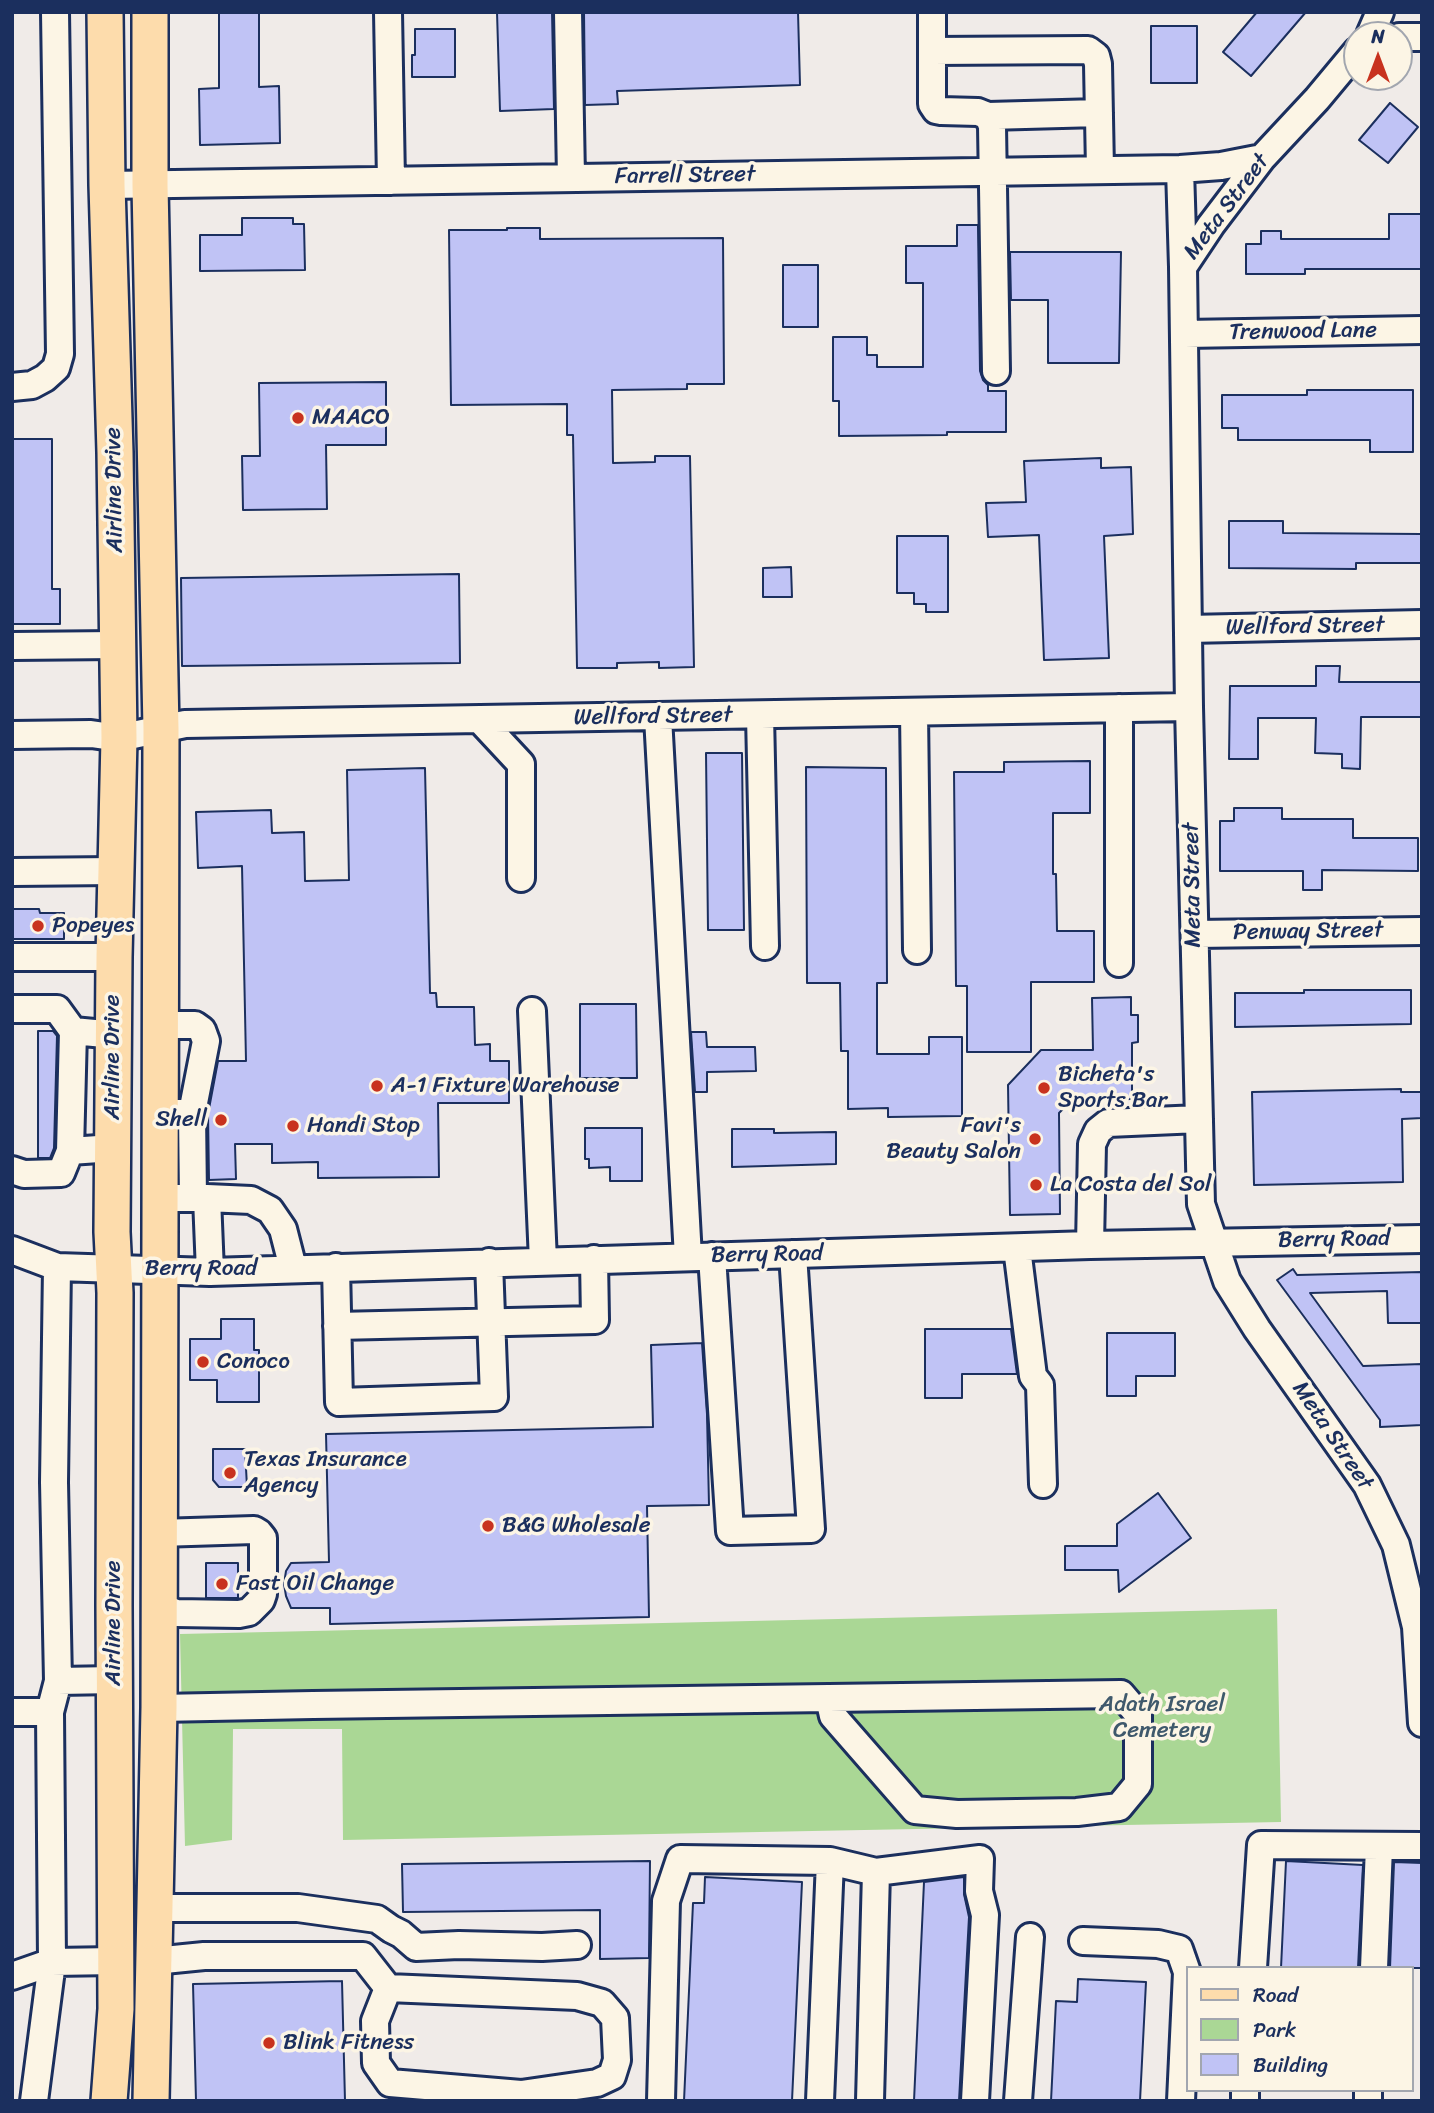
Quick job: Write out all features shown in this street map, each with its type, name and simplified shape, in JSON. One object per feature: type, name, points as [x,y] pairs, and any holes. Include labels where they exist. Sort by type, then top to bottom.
[{"type":"main road","name":"Airline Drive","points":[[105,12],[115,452],[118,737],[113,1148],[116,2009],[109,2101]]},
{"type":"main road","name":"Airline Drive","points":[[150,12],[150,185],[161,729],[159,1025],[176,1113],[187,1198],[160,1270],[159,1708],[151,2101]]},
{"type":"main road","points":[[115,452],[155,453]]},
{"type":"main road","points":[[114,1605],[159,1605]]},
{"type":"main road","points":[[116,1962],[154,1961]]},
{"type":"street","points":[[12,387],[32,385],[45,378],[56,368],[60,354],[55,12]]},
{"type":"street","points":[[388,12],[391,181]]},
{"type":"street","points":[[568,12],[571,178]]},
{"type":"street","points":[[932,12],[932,104],[936,110],[978,112],[988,116],[1099,113]]},
{"type":"street","points":[[932,51],[1088,50],[1096,57],[1098,64],[1100,170]]},
{"type":"street","name":"Meta Street","points":[[1343,68],[1262,158],[1234,193],[1183,267],[1189,707],[1201,1204],[1227,1281],[1257,1329],[1367,1485],[1396,1545],[1419,1626],[1422,1724]]},
{"type":"street","points":[[988,116],[992,126],[996,371]]},
{"type":"street","name":"Farrell Street","points":[[107,185],[1180,169],[1221,166],[1262,158]]},
{"type":"street","points":[[1180,169],[1183,267]]},
{"type":"street","name":"Trenwood Lane","points":[[1185,334],[1422,330]]},
{"type":"street","name":"Wellford Street","points":[[1188,629],[1422,624]]},
{"type":"street","points":[[12,646],[116,645]]},
{"type":"street","name":"Wellford Street","points":[[12,735],[90,734],[118,737],[185,724],[1189,707]]},
{"type":"street","points":[[1119,708],[1119,963]]},
{"type":"street","points":[[914,712],[917,950]]},
{"type":"street","points":[[760,715],[765,946]]},
{"type":"street","points":[[659,717],[700,1256],[730,1531],[811,1529],[793,1254]]},
{"type":"street","points":[[481,720],[521,764],[521,878]]},
{"type":"street","points":[[12,872],[115,871]]},
{"type":"street","name":"Penway Street","points":[[1195,934],[1422,930]]},
{"type":"street","points":[[12,957],[114,957]]},
{"type":"street","points":[[12,1009],[57,1009],[73,1031],[70,1150],[61,1173],[24,1174],[12,1170]]},
{"type":"street","points":[[532,1011],[543,1261]]},
{"type":"street","points":[[159,1025],[195,1025],[202,1030],[205,1041],[176,1113]]},
{"type":"street","points":[[73,1031],[115,1035]]},
{"type":"street","points":[[1090,1245],[1092,1144],[1098,1131],[1108,1123],[1199,1119]]},
{"type":"street","points":[[70,1150],[113,1148]]},
{"type":"street","points":[[210,1272],[187,1198],[251,1200],[270,1210],[283,1228],[293,1268]]},
{"type":"street","name":"Berry Road","points":[[12,1250],[57,1267],[210,1272],[336,1266],[1090,1245],[1422,1239]]},
{"type":"street","points":[[1017,1248],[1033,1376],[1040,1385],[1043,1483]]},
{"type":"street","points":[[337,1326],[595,1320],[594,1259]]},
{"type":"street","points":[[336,1266],[339,1402],[494,1397],[489,1262]]},
{"type":"street","points":[[34,2101],[52,1962],[50,1712],[58,1681],[54,1482],[57,1267]]},
{"type":"street","points":[[159,1533],[254,1530],[263,1538],[263,1594],[256,1608],[239,1614],[176,1613],[159,1605]]},
{"type":"street","points":[[58,1681],[115,1680]]},
{"type":"street","points":[[159,1708],[829,1698],[1121,1694],[1138,1714],[1138,1784],[1119,1807],[1077,1812],[957,1814],[915,1810],[833,1716],[829,1698]]},
{"type":"street","points":[[12,1712],[50,1712]]},
{"type":"street","points":[[1253,1966],[1261,1845],[1422,1846]]},
{"type":"street","points":[[1374,1966],[1379,1847]]},
{"type":"street","points":[[661,2101],[666,1901],[680,1859],[830,1861],[876,1872],[980,1858],[979,1891],[985,1915],[975,2101]]},
{"type":"street","points":[[820,2101],[830,1861]]},
{"type":"street","points":[[870,2101],[876,1872]]},
{"type":"street","points":[[155,1908],[298,1908],[377,1919],[416,1947],[577,1945]]},
{"type":"street","points":[[1018,2101],[1030,1937]]},
{"type":"street","points":[[1083,1941],[1158,1944],[1179,1949],[1186,1969]]},
{"type":"street","points":[[154,1961],[204,1956],[363,1956],[388,1988],[577,1996],[602,2003],[615,2018],[617,2060],[612,2076],[597,2083],[521,2097],[390,2083],[376,2063],[375,2021],[388,1988]]},
{"type":"street","points":[[12,1976],[52,1962],[116,1962]]},
{"type":"street","points":[[1181,2101],[1186,1994]]},
{"type":"green space","name":"Adath Israel Cemetery","points":[[1277,1609],[1281,1822],[343,1840],[342,1729],[233,1729],[232,1840],[185,1846],[180,1634]]},
{"type":"building","points":[[219,12],[259,12],[259,87],[279,86],[280,143],[200,145],[199,89],[219,88]]},
{"type":"building","points":[[497,12],[552,12],[554,109],[500,111]]},
{"type":"building","points":[[584,12],[798,12],[800,85],[617,91],[618,104],[585,105]]},
{"type":"building","points":[[1257,12],[1306,12],[1251,76],[1223,52]]},
{"type":"building","points":[[1151,26],[1197,26],[1197,83],[1151,83]]},
{"type":"building","points":[[415,29],[455,29],[455,77],[412,77]]},
{"type":"building","points":[[1390,103],[1418,127],[1388,163],[1359,140]]},
{"type":"building","points":[[1389,214],[1422,214],[1422,269],[1305,269],[1305,274],[1246,274],[1246,244],[1261,244],[1261,231],[1281,231],[1281,239],[1389,239]]},
{"type":"building","points":[[242,218],[293,218],[293,224],[304,224],[305,270],[200,271],[200,235],[242,235]]},
{"type":"building","points":[[957,225],[978,225],[980,371],[988,385],[988,391],[1006,391],[1006,432],[839,436],[839,401],[833,401],[833,337],[867,337],[867,355],[877,355],[877,367],[923,367],[923,283],[906,283],[906,246],[957,246]]},
{"type":"building","points":[[540,228],[540,239],[723,238],[724,384],[687,384],[687,389],[612,390],[613,463],[655,462],[655,456],[690,456],[694,667],[659,668],[659,662],[617,663],[617,668],[577,668],[573,435],[567,435],[567,404],[451,405],[449,230]]},
{"type":"building","points":[[1010,252],[1121,252],[1119,363],[1048,363],[1048,300],[1011,300]]},
{"type":"building","points":[[783,265],[818,265],[818,327],[783,327]]},
{"type":"building","points":[[386,382],[386,445],[326,445],[327,509],[243,510],[242,456],[260,456],[259,383]]},
{"type":"building","points":[[1307,390],[1413,390],[1413,452],[1370,452],[1370,440],[1238,440],[1238,428],[1222,428],[1222,395],[1307,395]]},
{"type":"building","points":[[12,439],[52,439],[52,589],[60,589],[60,624],[12,624]]},
{"type":"building","points":[[1101,458],[1101,468],[1131,467],[1133,534],[1104,536],[1109,658],[1044,660],[1039,535],[988,537],[986,503],[1026,502],[1024,461]]},
{"type":"building","points":[[1229,521],[1283,521],[1283,533],[1421,534],[1421,563],[1356,563],[1356,569],[1229,568]]},
{"type":"building","points":[[897,536],[948,536],[948,612],[926,612],[926,604],[914,604],[914,593],[897,593]]},
{"type":"building","points":[[791,567],[792,597],[763,597],[763,568]]},
{"type":"building","points":[[459,574],[460,663],[182,666],[181,578]]},
{"type":"building","points":[[1316,666],[1340,666],[1339,682],[1422,682],[1422,717],[1361,717],[1360,769],[1342,768],[1342,754],[1315,753],[1316,718],[1258,718],[1258,759],[1229,759],[1230,686],[1316,686]]},
{"type":"building","points":[[706,753],[742,753],[744,930],[708,930]]},
{"type":"building","points":[[1090,761],[1090,813],[1053,813],[1053,874],[1056,874],[1057,931],[1094,931],[1094,982],[1031,982],[1031,1052],[967,1052],[967,986],[956,986],[954,772],[1004,772],[1004,762]]},
{"type":"building","points":[[806,767],[886,768],[887,983],[877,983],[877,1054],[929,1054],[929,1037],[962,1037],[962,1116],[888,1117],[888,1108],[848,1109],[848,1051],[841,1051],[840,983],[807,983]]},
{"type":"building","points":[[425,768],[430,993],[436,993],[437,1007],[474,1007],[475,1045],[490,1044],[490,1061],[509,1061],[509,1103],[438,1103],[439,1177],[318,1178],[318,1162],[272,1163],[272,1144],[235,1144],[236,1179],[209,1180],[208,1114],[218,1061],[246,1061],[242,866],[198,868],[196,812],[271,810],[272,833],[304,832],[305,881],[349,880],[347,770]]},
{"type":"building","points":[[1234,808],[1282,808],[1282,819],[1353,819],[1353,838],[1418,838],[1418,871],[1322,870],[1322,890],[1303,890],[1303,871],[1220,871],[1220,821],[1234,821]]},
{"type":"building","name":"Popeyes","points":[[12,909],[64,913],[64,939],[12,939]]},
{"type":"building","points":[[1304,990],[1411,990],[1411,1024],[1235,1027],[1235,993],[1304,993]]},
{"type":"building","points":[[1131,997],[1131,1015],[1138,1015],[1138,1042],[1132,1043],[1132,1099],[1072,1100],[1059,1113],[1060,1214],[1010,1215],[1008,1085],[1041,1050],[1093,1050],[1092,998]]},
{"type":"building","points":[[580,1004],[636,1004],[637,1078],[580,1078]]},
{"type":"building","points":[[38,1031],[53,1031],[57,1036],[54,1148],[50,1158],[38,1158]]},
{"type":"building","points":[[691,1032],[706,1032],[707,1047],[755,1047],[756,1071],[707,1072],[707,1092],[695,1092]]},
{"type":"building","points":[[1401,1089],[1401,1092],[1422,1092],[1422,1118],[1402,1119],[1403,1182],[1254,1185],[1252,1092]]},
{"type":"building","points":[[585,1128],[642,1128],[642,1181],[610,1181],[610,1167],[589,1168],[589,1159],[585,1159]]},
{"type":"building","points":[[732,1129],[774,1129],[774,1133],[836,1132],[836,1164],[732,1167]]},
{"type":"building","points":[[1293,1269],[1297,1275],[1422,1272],[1422,1323],[1388,1323],[1387,1291],[1310,1293],[1363,1366],[1422,1364],[1422,1425],[1380,1427],[1380,1420],[1277,1280]]},
{"type":"building","points":[[221,1319],[254,1319],[254,1350],[259,1350],[259,1402],[217,1402],[217,1380],[190,1380],[190,1339],[221,1339]]},
{"type":"building","points":[[925,1329],[1011,1329],[1017,1374],[962,1374],[962,1398],[925,1398]]},
{"type":"building","points":[[1107,1333],[1175,1333],[1175,1376],[1136,1376],[1136,1396],[1107,1396]]},
{"type":"building","name":"B&G Wholesale","points":[[702,1343],[709,1505],[647,1506],[649,1617],[330,1624],[330,1608],[291,1608],[284,1584],[286,1571],[291,1563],[329,1562],[326,1434],[653,1427],[651,1345]]},
{"type":"building","name":"Texas Insurance Agency","points":[[213,1449],[245,1449],[247,1487],[219,1487],[213,1480]]},
{"type":"building","points":[[1158,1493],[1191,1538],[1119,1592],[1118,1570],[1065,1570],[1065,1546],[1117,1546],[1117,1524]]},
{"type":"building","name":"Fast Oil Change","points":[[206,1563],[238,1563],[238,1598],[206,1598]]},
{"type":"building","points":[[650,1861],[649,1958],[600,1959],[600,1910],[403,1912],[402,1864]]},
{"type":"building","points":[[1286,1861],[1363,1865],[1358,1966],[1281,1966]]},
{"type":"building","points":[[1394,1862],[1422,1863],[1422,1968],[1390,1966]]},
{"type":"building","points":[[705,1877],[802,1882],[792,2101],[684,2101],[693,1903],[704,1903]]},
{"type":"building","points":[[964,1877],[964,1894],[969,1917],[959,2101],[914,2101],[924,1882]]},
{"type":"building","points":[[1078,1979],[1146,1982],[1140,2101],[1051,2101],[1056,2001],[1077,2002]]},
{"type":"building","name":"Blink Fitness","points":[[342,1981],[345,2101],[196,2101],[193,1984]]},
{"type":"place","name":"MAACO","points":[[298,418]]},
{"type":"place","name":"Popeyes","points":[[38,926]]},
{"type":"place","name":"A-1 Fixture Warehouse","points":[[377,1086]]},
{"type":"place","name":"Bicheta's Sports Bar","points":[[1044,1088]]},
{"type":"place","name":"Shell","points":[[221,1120]]},
{"type":"place","name":"Handi Stop","points":[[293,1126]]},
{"type":"place","name":"Favi's Beauty Salon","points":[[1035,1139]]},
{"type":"place","name":"La Costa del Sol","points":[[1036,1185]]},
{"type":"place","name":"Conoco","points":[[203,1362]]},
{"type":"place","name":"Texas Insurance Agency","points":[[230,1473]]},
{"type":"place","name":"B&G Wholesale","points":[[488,1526]]},
{"type":"place","name":"Fast Oil Change","points":[[222,1584]]},
{"type":"place","name":"Blink Fitness","points":[[269,2043]]}]
